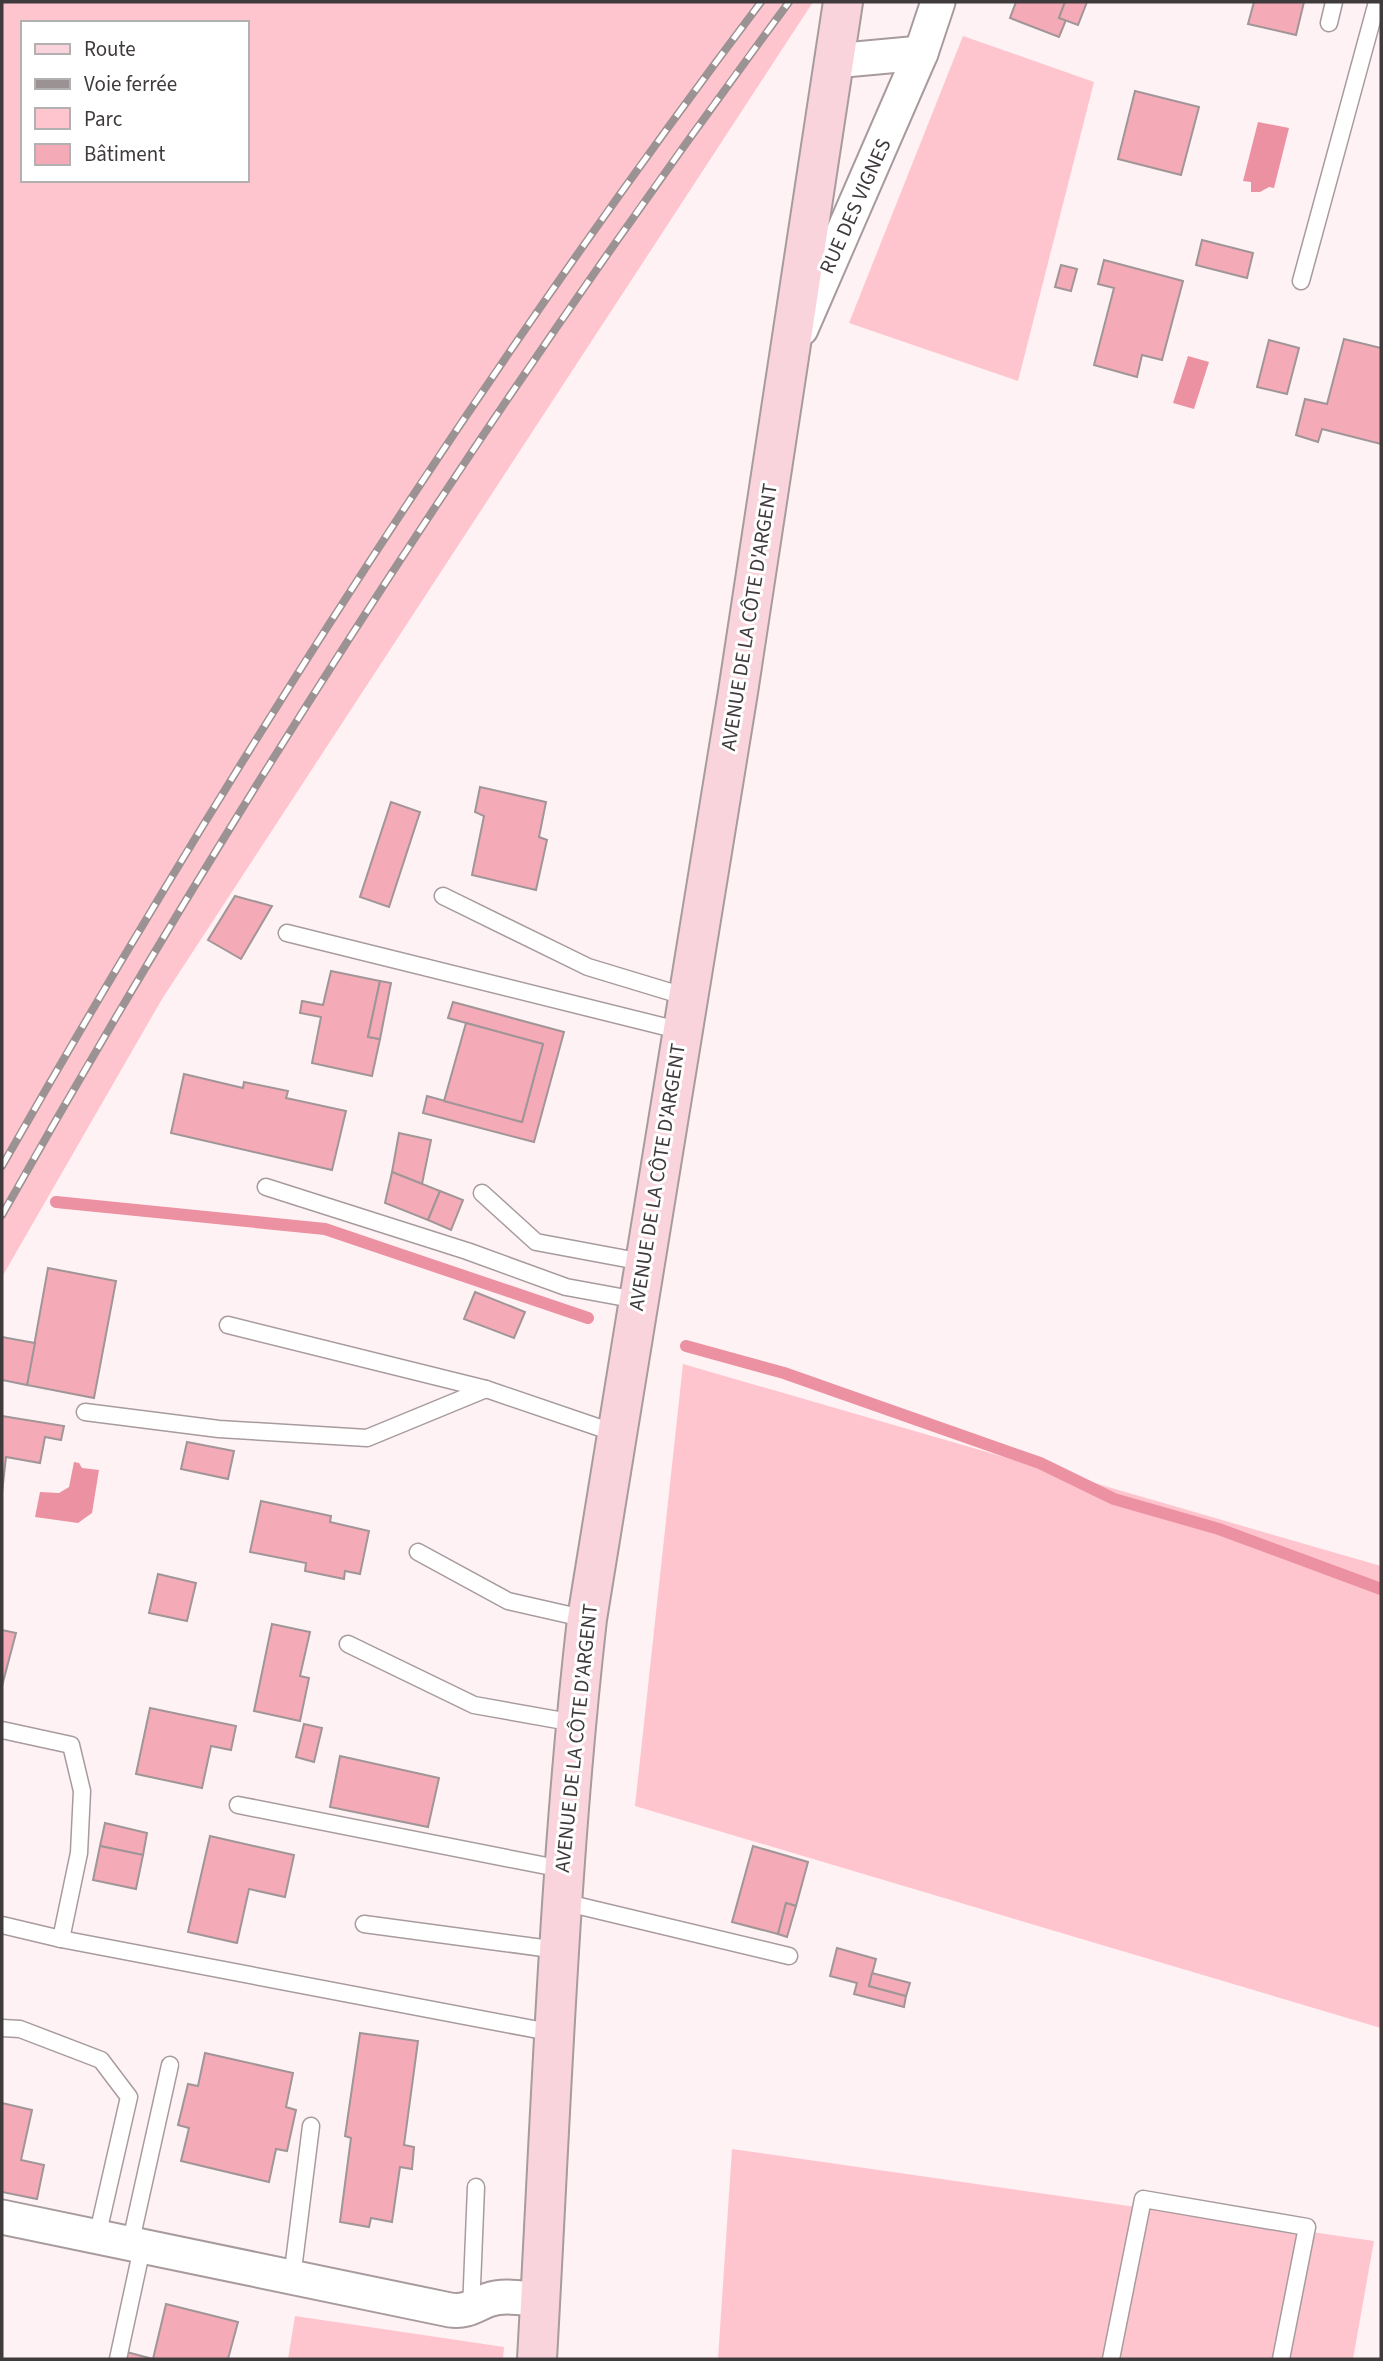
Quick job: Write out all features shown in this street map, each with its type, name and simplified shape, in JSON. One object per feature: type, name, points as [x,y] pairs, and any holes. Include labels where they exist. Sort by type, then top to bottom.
[{"type":"main road","name":"AVENUE DE LA CÔTE D'ARGENT","points":[[537,2359],[561,1885],[587,1619],[615,1433],[736,705],[843,2]]},
{"type":"street","name":"RUE DES VIGNES","points":[[788,358],[921,54],[938,2]]},
{"type":"street","points":[[834,61],[921,54]]},
{"type":"street","points":[[2,2217],[450,2310],[471,2310],[489,2300],[509,2297],[541,2300]]},
{"type":"lane","points":[[1329,23],[1334,2]]},
{"type":"lane","points":[[1301,281],[1377,2]]},
{"type":"lane","points":[[443,896],[684,1014]]},
{"type":"lane","points":[[287,933],[684,1014]]},
{"type":"lane","points":[[266,1187],[467,1251],[566,1287],[637,1300]]},
{"type":"lane","points":[[482,1193],[536,1242],[643,1262]]},
{"type":"lane","points":[[228,1325],[485,1389],[615,1433]]},
{"type":"lane","points":[[85,1412],[219,1430],[367,1438],[485,1389]]},
{"type":"lane","points":[[418,1552],[508,1601],[587,1619]]},
{"type":"lane","points":[[348,1644],[474,1705],[575,1723]]},
{"type":"lane","points":[[2,1730],[71,1745],[82,1791],[79,1853],[61,1939]]},
{"type":"lane","points":[[237,1805],[561,1885],[789,1956]]},
{"type":"lane","points":[[363,1924],[558,1950]]},
{"type":"lane","points":[[2,1925],[61,1939],[554,2033]]},
{"type":"lane","points":[[2,2028],[20,2029],[101,2060],[129,2097],[97,2237]]},
{"type":"lane","points":[[118,2359],[170,2065]]},
{"type":"lane","points":[[292,2278],[311,2126]]},
{"type":"lane","points":[[471,2310],[476,2186]]},
{"type":"lane","points":[[1111,2359],[1143,2199],[1307,2227],[1281,2359]]},
{"type":"green space","points":[[2,2],[813,2],[162,999],[2,1277]]},
{"type":"green space","points":[[963,36],[1094,82],[1018,381],[849,323]]},
{"type":"green space","points":[[683,1364],[1381,1566],[1381,2028],[635,1806]]},
{"type":"green space","points":[[732,2149],[1374,2241],[1353,2359],[718,2359]]},
{"type":"green space","points":[[295,2316],[504,2347],[503,2359],[288,2359]]},
{"type":"shaded area","points":[[1258,122],[1289,128],[1274,188],[1251,192],[1251,182],[1243,181]]},
{"type":"shaded area","points":[[1188,356],[1209,362],[1194,409],[1173,403]]},
{"type":"shaded area","points":[[74,1462],[79,1463],[82,1468],[99,1470],[92,1513],[78,1523],[35,1517],[40,1492],[59,1493],[69,1487]]},
{"type":"building","points":[[1016,2],[1065,2],[1059,18],[1066,20],[1059,37],[1010,18]]},
{"type":"building","points":[[1065,2],[1087,2],[1078,25],[1059,18]]},
{"type":"building","points":[[1254,2],[1304,2],[1296,35],[1248,24]]},
{"type":"building","points":[[1135,91],[1199,107],[1181,175],[1118,159]]},
{"type":"building","points":[[1202,240],[1253,253],[1247,278],[1196,265]]},
{"type":"building","points":[[1104,260],[1183,281],[1162,360],[1142,355],[1137,377],[1094,365],[1114,288],[1098,284]]},
{"type":"building","points":[[1061,265],[1077,269],[1071,291],[1055,287]]},
{"type":"building","points":[[1344,339],[1381,348],[1381,444],[1322,429],[1318,442],[1296,435],[1305,399],[1327,404]]},
{"type":"building","points":[[1269,340],[1299,348],[1287,394],[1257,387]]},
{"type":"building","points":[[480,787],[546,802],[539,837],[547,840],[536,890],[472,875],[484,816],[475,812]]},
{"type":"building","points":[[391,802],[420,812],[389,907],[360,897]]},
{"type":"building","points":[[235,896],[272,906],[241,959],[208,940]]},
{"type":"building","points":[[331,971],[380,981],[368,1037],[380,1039],[372,1076],[312,1063],[321,1017],[300,1013],[302,1001],[323,1005]]},
{"type":"building","points":[[380,981],[391,983],[380,1039],[368,1037]]},
{"type":"building","points":[[453,1002],[564,1032],[534,1142],[423,1113],[427,1096],[522,1122],[543,1044],[448,1018]]},
{"type":"building","points":[[466,1023],[543,1044],[522,1122],[444,1101]]},
{"type":"building","points":[[184,1074],[243,1088],[244,1082],[288,1091],[286,1098],[346,1111],[332,1170],[171,1133]]},
{"type":"building","points":[[399,1133],[431,1140],[422,1184],[392,1172]]},
{"type":"building","points":[[392,1172],[440,1191],[428,1220],[385,1203]]},
{"type":"building","points":[[440,1191],[463,1200],[451,1230],[428,1220]]},
{"type":"building","points":[[48,1268],[116,1281],[94,1398],[27,1385]]},
{"type":"building","points":[[475,1292],[525,1312],[514,1338],[464,1319]]},
{"type":"building","points":[[2,1337],[35,1343],[27,1385],[2,1380]]},
{"type":"building","points":[[2,1416],[64,1426],[61,1440],[45,1437],[40,1463],[6,1457],[2,1493]]},
{"type":"building","points":[[187,1442],[234,1451],[228,1479],[181,1469]]},
{"type":"building","points":[[261,1501],[331,1516],[330,1522],[369,1531],[360,1574],[345,1571],[344,1579],[305,1571],[306,1563],[250,1552]]},
{"type":"building","points":[[158,1574],[196,1583],[187,1621],[149,1613]]},
{"type":"building","points":[[272,1624],[310,1632],[300,1676],[309,1678],[300,1721],[254,1711]]},
{"type":"building","points":[[2,1630],[16,1633],[2,1686]]},
{"type":"building","points":[[150,1708],[236,1726],[231,1750],[211,1746],[202,1788],[136,1774]]},
{"type":"building","points":[[304,1724],[322,1728],[314,1762],[296,1757]]},
{"type":"building","points":[[340,1756],[439,1778],[428,1827],[330,1807]]},
{"type":"building","points":[[105,1823],[147,1833],[143,1855],[100,1846]]},
{"type":"building","points":[[210,1836],[294,1855],[285,1897],[249,1889],[237,1943],[188,1932]]},
{"type":"building","points":[[100,1846],[143,1855],[136,1889],[93,1880]]},
{"type":"building","points":[[753,1846],[808,1862],[796,1906],[786,1903],[778,1934],[732,1922]]},
{"type":"building","points":[[786,1903],[796,1906],[787,1937],[778,1934]]},
{"type":"building","points":[[837,1948],[876,1959],[869,1986],[906,1996],[904,2007],[854,1994],[857,1983],[830,1976]]},
{"type":"building","points":[[872,1973],[910,1983],[906,1996],[869,1986]]},
{"type":"building","points":[[360,2033],[418,2041],[404,2145],[414,2147],[412,2169],[400,2167],[392,2222],[371,2218],[369,2227],[340,2222],[351,2138],[345,2136]]},
{"type":"building","points":[[205,2053],[293,2073],[286,2107],[296,2110],[287,2151],[276,2149],[269,2182],[181,2161],[189,2128],[178,2125],[188,2084],[198,2086]]},
{"type":"building","points":[[2,2103],[32,2110],[21,2160],[44,2165],[37,2199],[2,2192]]},
{"type":"building","points":[[166,2304],[238,2322],[228,2359],[153,2359]]},
{"type":"building","points":[[123,2351],[153,2359],[121,2359]]},
{"type":"waterway","points":[[56,1202],[325,1229],[588,1318]]},
{"type":"waterway","points":[[686,1346],[784,1373],[1040,1463],[1114,1499],[1219,1529],[1381,1589]]},
{"type":"railway","points":[[2,1166],[178,867],[363,572],[557,283],[761,2]]},
{"type":"railway","points":[[2,1215],[185,902],[279,748],[377,596],[578,296],[789,2]]}]
